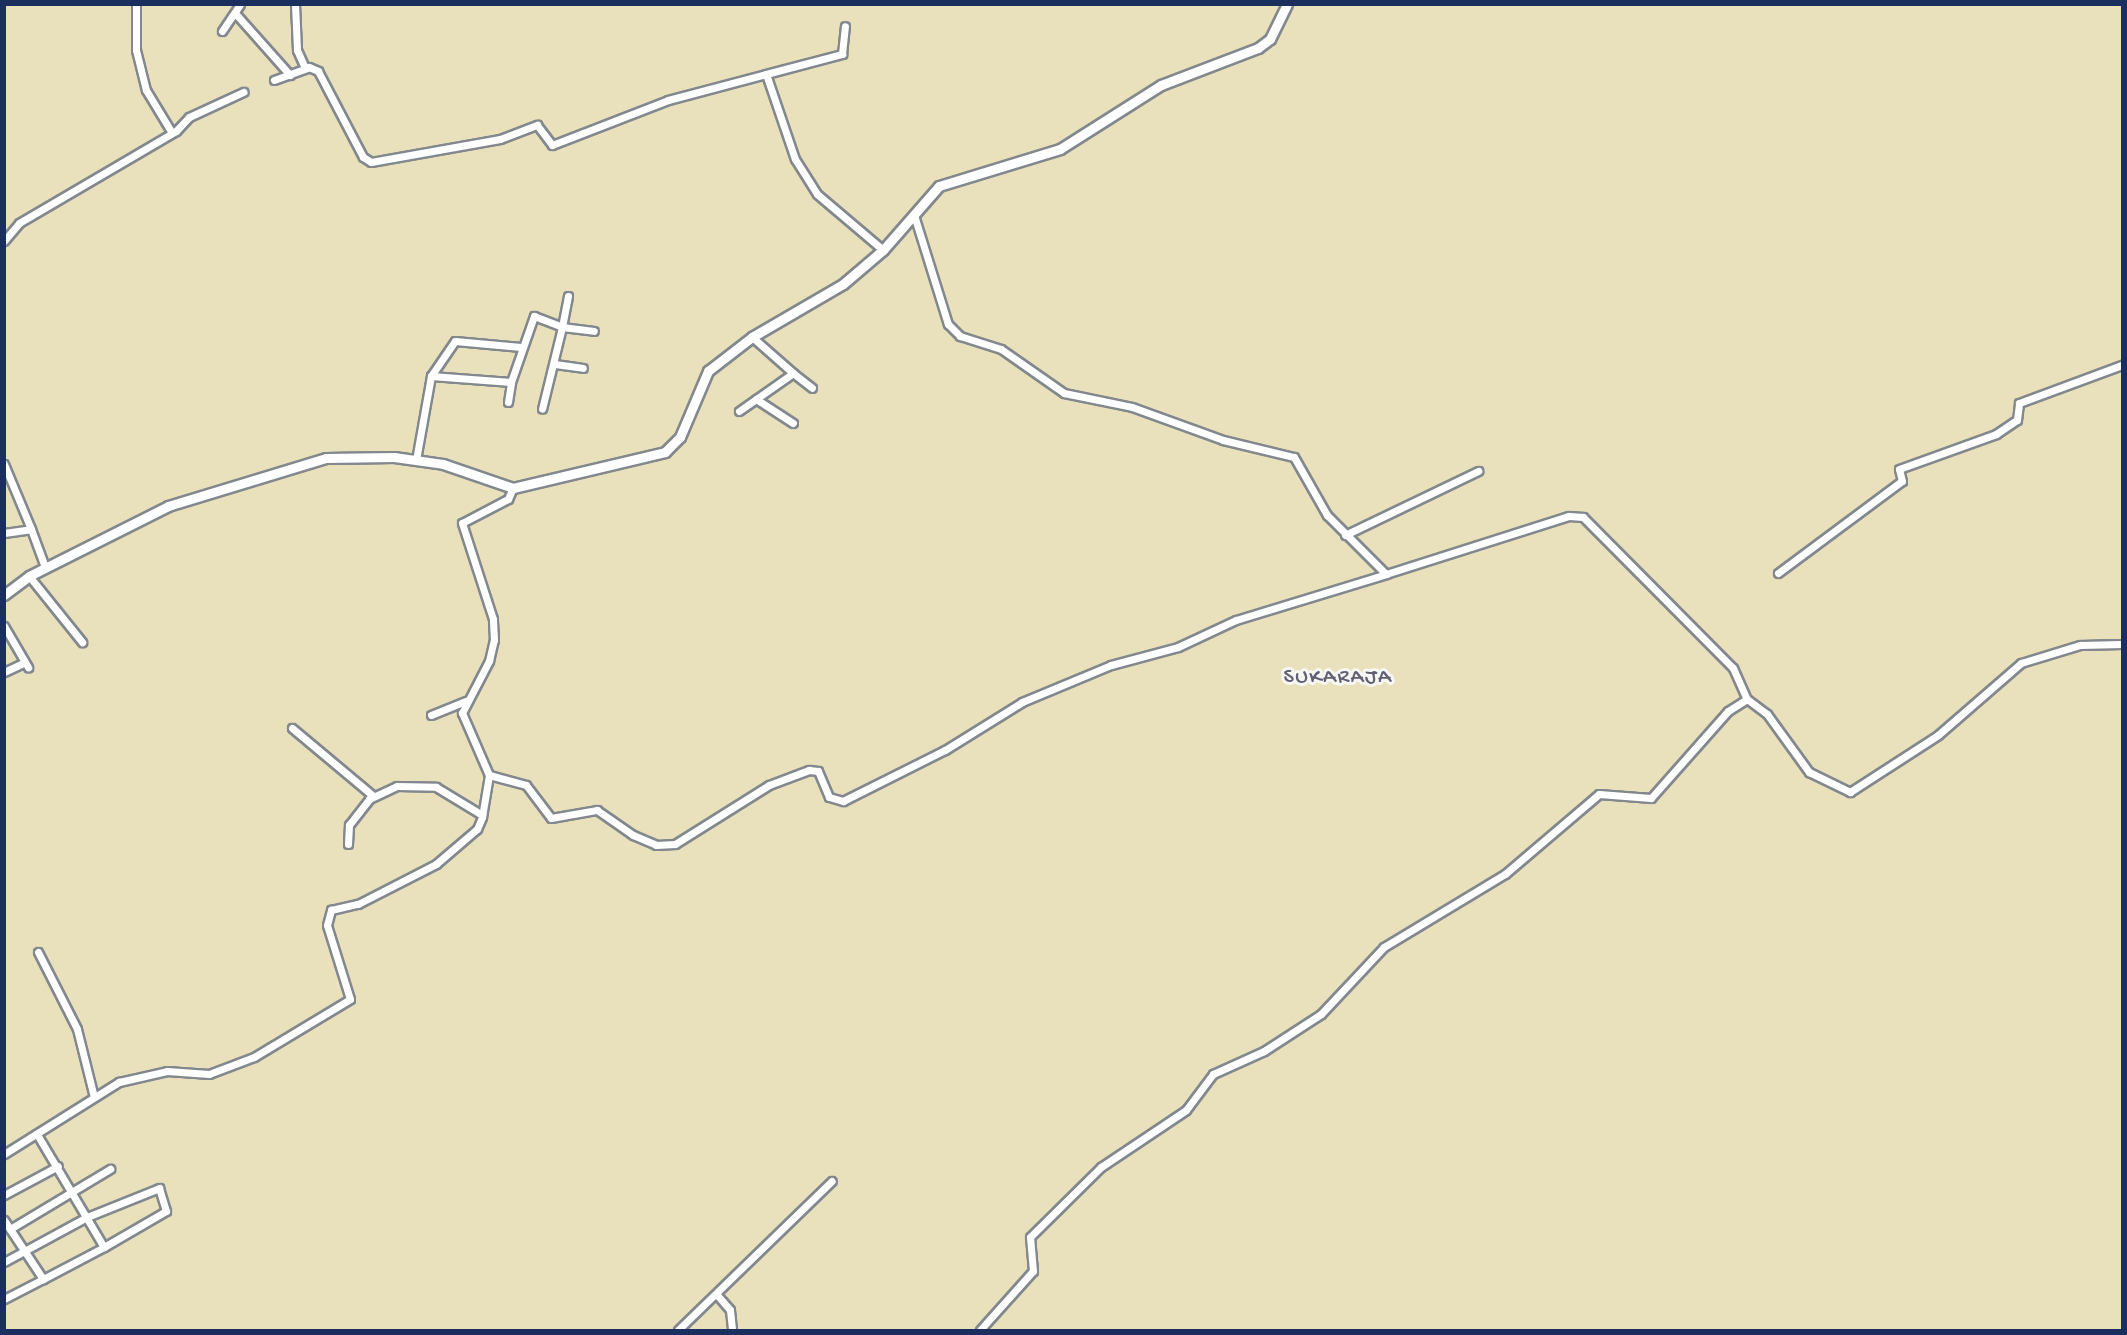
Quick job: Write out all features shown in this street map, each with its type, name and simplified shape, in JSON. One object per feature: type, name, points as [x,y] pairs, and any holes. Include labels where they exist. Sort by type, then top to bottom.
[{"type":"main road","points":[[4,595],[45,567],[168,506],[240,483],[347,455],[416,460],[466,468],[487,482],[513,488],[665,452],[680,436],[700,381],[752,337],[843,284],[883,250],[927,197],[949,181],[1060,149],[1161,85],[1258,48],[1275,31],[1287,4]]},
{"type":"street","points":[[136,4],[136,48],[146,90],[172,133]]},
{"type":"street","points":[[222,31],[240,4]]},
{"type":"street","points":[[295,4],[297,50],[305,68]]},
{"type":"street","points":[[235,13],[290,75]]},
{"type":"street","points":[[274,80],[305,68],[315,70],[327,84],[363,157],[371,162],[502,139],[537,126],[552,145],[669,100],[842,54],[844,26]]},
{"type":"street","points":[[766,74],[795,159],[817,194],[883,250]]},
{"type":"street","points":[[4,241],[19,223],[172,133],[189,117],[243,92]]},
{"type":"street","points":[[914,214],[954,332],[1000,349],[1064,393],[1132,407],[1223,440],[1294,457],[1345,535],[1386,574]]},
{"type":"street","points":[[542,409],[555,364],[567,296]]},
{"type":"street","points":[[508,402],[511,382],[531,317],[562,327],[594,331]]},
{"type":"street","points":[[752,337],[812,388]]},
{"type":"street","points":[[416,460],[431,376],[455,341],[521,347]]},
{"type":"street","points":[[555,364],[583,368]]},
{"type":"street","points":[[1778,573],[1902,481],[1899,469],[1996,434],[2017,420],[2019,403],[2122,365]]},
{"type":"street","points":[[739,411],[793,373]]},
{"type":"street","points":[[431,376],[511,382]]},
{"type":"street","points":[[756,399],[793,423]]},
{"type":"street","points":[[4,464],[45,567]]},
{"type":"street","points":[[1345,535],[1478,471]]},
{"type":"street","points":[[4,1154],[38,1136],[119,1082],[151,1072],[209,1074],[254,1058],[342,1008],[351,989],[327,924],[331,910],[358,904],[436,864],[477,829],[482,815],[489,775],[462,713],[466,701],[489,661],[494,640],[493,619],[462,523],[508,499],[513,488]]},
{"type":"street","points":[[489,775],[526,785],[551,818],[597,810],[633,835],[656,845],[675,844],[769,785],[809,770],[818,771],[829,797],[843,801],[945,750],[1022,702],[1246,617],[1569,516],[1583,517],[1733,668],[1746,699],[1767,714],[1809,772],[1850,792],[1938,735],[2021,663],[2080,645],[2122,644]]},
{"type":"street","points":[[4,533],[31,529]]},
{"type":"street","points":[[29,576],[82,642]]},
{"type":"street","points":[[4,626],[26,664],[4,672]]},
{"type":"street","points":[[980,1330],[1033,1271],[1030,1238],[1101,1167],[1186,1110],[1214,1074],[1264,1052],[1321,1014],[1384,947],[1505,873],[1599,794],[1651,798],[1728,711],[1746,699]]},
{"type":"street","points":[[431,715],[466,701]]},
{"type":"street","points":[[292,728],[372,795]]},
{"type":"street","points":[[348,844],[349,825],[372,795],[397,786],[429,786],[482,815]]},
{"type":"street","points":[[38,952],[77,1029],[94,1097]]},
{"type":"street","points":[[38,1136],[73,1191],[104,1247]]},
{"type":"street","points":[[4,1195],[58,1166]]},
{"type":"street","points":[[10,1229],[110,1169]]},
{"type":"street","points":[[678,1330],[718,1296],[832,1181]]},
{"type":"street","points":[[4,1262],[87,1217],[156,1186],[160,1189],[166,1211],[104,1247],[4,1299]]},
{"type":"street","points":[[4,1220],[43,1279]]},
{"type":"street","points":[[718,1296],[730,1310],[732,1330]]},
{"type":"district","name":"SUKARAJA","points":[[1338,679]]}]
